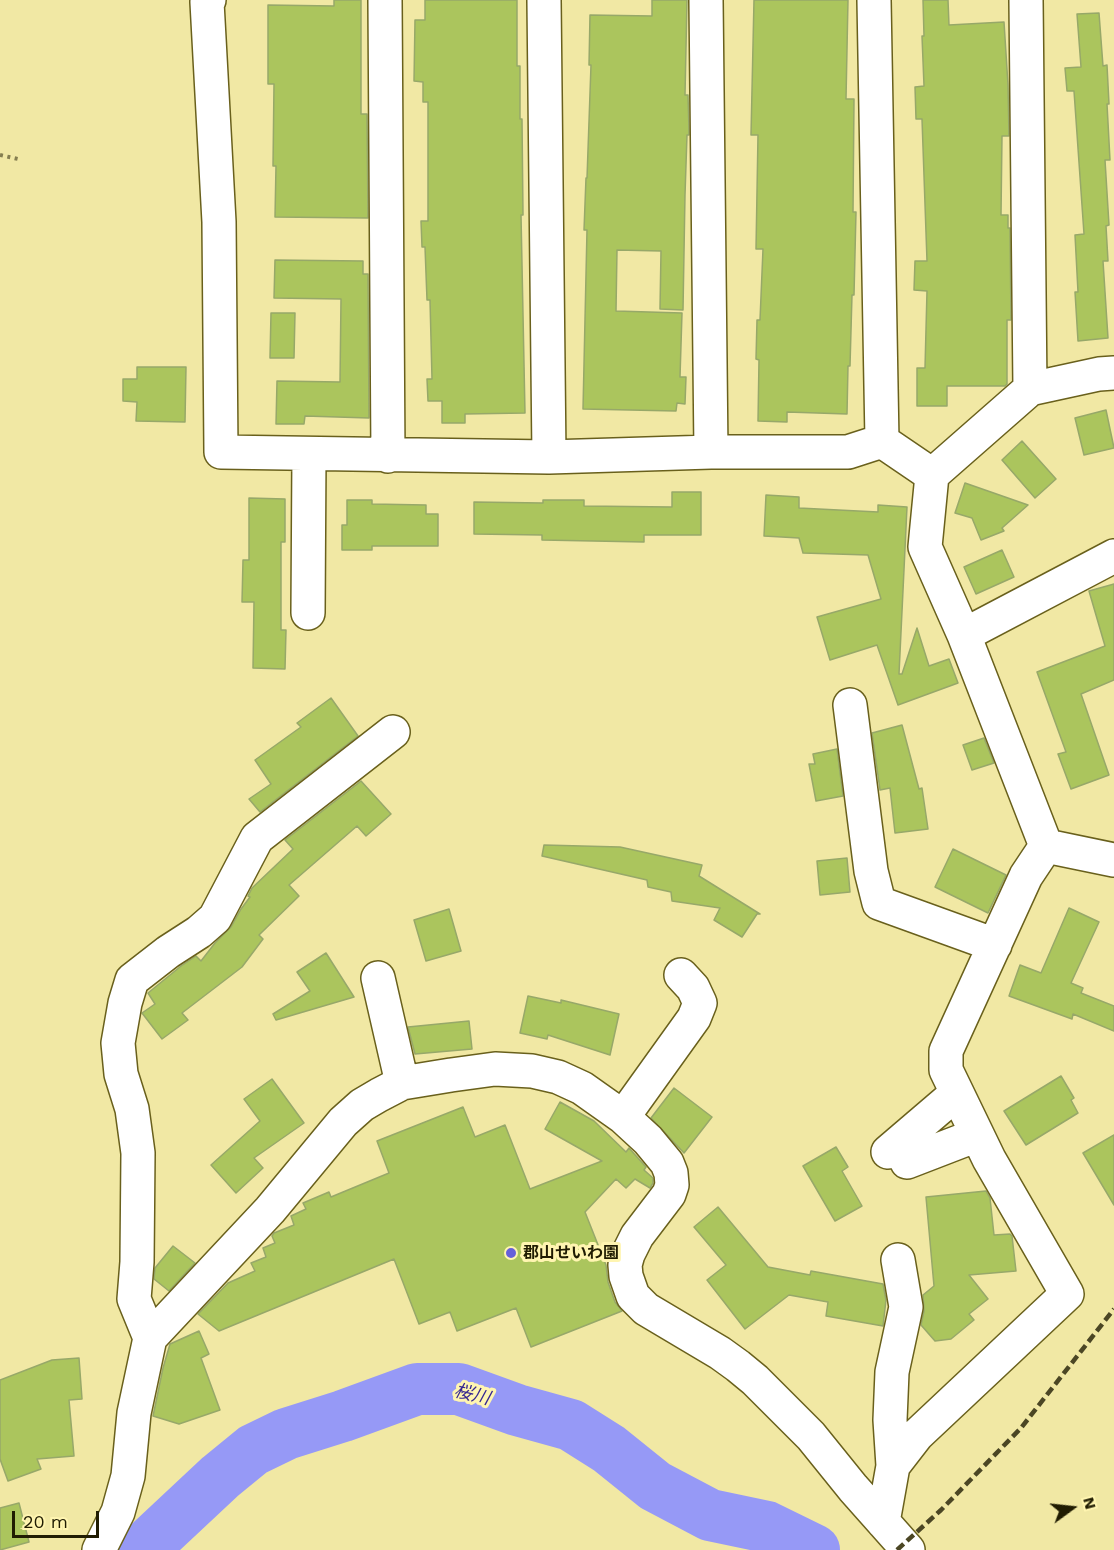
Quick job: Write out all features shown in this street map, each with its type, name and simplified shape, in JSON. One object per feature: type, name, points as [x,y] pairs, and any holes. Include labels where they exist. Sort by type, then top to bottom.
[{"type":"street","points":[[385,0],[388,456]]},
{"type":"street","points":[[544,0],[549,457]]},
{"type":"street","points":[[706,0],[711,452]]},
{"type":"street","points":[[874,0],[882,441]]},
{"type":"street","points":[[1026,0],[1030,389]]},
{"type":"street","points":[[206,1],[219,222],[221,452],[549,457],[711,452],[848,452],[882,441]]},
{"type":"street","points":[[1046,846],[964,635],[925,547],[932,475],[1030,389],[1098,374],[1114,373]]},
{"type":"street","points":[[882,441],[932,475]]},
{"type":"street","points":[[308,613],[309,454]]},
{"type":"street","points":[[964,635],[1114,556]]},
{"type":"street","points":[[850,705],[871,871],[879,903],[994,945]]},
{"type":"street","points":[[150,1338],[134,1299],[137,1262],[138,1154],[132,1109],[121,1074],[118,1043],[125,1003],[132,980],[215,918],[257,838],[393,732]]},
{"type":"street","points":[[1046,846],[1114,860]]},
{"type":"street","points":[[893,1466],[917,1436],[1067,1294],[989,1159],[946,1070],[946,1051],[1026,876],[1046,846]]},
{"type":"street","points":[[622,1117],[694,1018],[700,1003],[693,988],[681,975]]},
{"type":"street","points":[[378,978],[402,1083]]},
{"type":"street","points":[[99,1550],[118,1512],[128,1476],[134,1413],[150,1338],[270,1210],[343,1122],[362,1105],[402,1083],[495,1069],[532,1071],[558,1077],[582,1088],[622,1117],[648,1140],[667,1163],[672,1185],[669,1194],[638,1236],[628,1254],[625,1265],[626,1276],[633,1296],[645,1309],[720,1353],[755,1380],[811,1436],[908,1550]]},
{"type":"street","points":[[957,1093],[897,1157],[977,1134]]},
{"type":"street","points":[[883,1522],[893,1466],[890,1420],[892,1372],[906,1307],[898,1260]]},
{"type":"path","points":[[0,155],[18,159]]},
{"type":"building","points":[[334,0],[361,0],[361,114],[367,114],[368,218],[275,217],[274,84],[268,84],[268,5],[334,6]]},
{"type":"building","points":[[425,0],[517,0],[517,66],[520,66],[520,119],[522,119],[523,215],[521,215],[525,413],[465,414],[465,423],[442,423],[442,401],[428,401],[427,379],[432,379],[430,300],[427,300],[425,247],[422,247],[421,221],[428,221],[428,102],[423,102],[423,82],[414,81],[415,20],[425,20]]},
{"type":"building","points":[[652,0],[687,0],[685,95],[688,95],[689,135],[687,135],[683,310],[660,309],[661,251],[617,250],[616,311],[682,313],[680,377],[686,377],[685,404],[677,403],[676,411],[583,409],[587,230],[584,230],[591,65],[589,65],[590,15],[652,16]]},
{"type":"building","points":[[754,0],[848,0],[846,99],[854,99],[853,212],[856,212],[847,414],[787,412],[787,422],[758,421],[757,320],[760,320],[763,249],[756,249],[758,135],[751,135]]},
{"type":"building","points":[[923,0],[948,0],[949,25],[1004,22],[1008,85],[1009,136],[1002,136],[1001,215],[1008,215],[1008,228],[1010,228],[1011,320],[1007,320],[1007,384],[1005,386],[947,386],[947,406],[917,406],[917,368],[925,368],[927,291],[914,290],[915,261],[927,261],[922,119],[916,119],[915,87],[924,86]]},
{"type":"building","points":[[1099,13],[1103,66],[1107,65],[1109,104],[1107,104],[1110,160],[1105,160],[1109,225],[1106,226],[1108,261],[1103,261],[1108,338],[1078,341],[1075,235],[1084,234],[1074,91],[1067,91],[1065,68],[1081,67],[1077,14]]},
{"type":"building","points":[[275,260],[363,261],[363,274],[368,274],[369,418],[305,416],[304,424],[276,424],[277,381],[340,382],[341,299],[274,298]]},
{"type":"building","points":[[271,313],[295,313],[294,358],[270,358]]},
{"type":"building","points":[[137,367],[186,367],[185,422],[136,421],[137,402],[123,401],[123,379],[137,379]]},
{"type":"building","points":[[1106,410],[1114,448],[1084,455],[1075,418]]},
{"type":"building","points":[[1022,441],[1056,479],[1035,498],[1002,460]]},
{"type":"building","points":[[965,483],[1028,505],[1002,528],[1004,531],[981,540],[972,518],[955,513]]},
{"type":"building","points":[[672,492],[701,492],[701,535],[644,535],[644,542],[542,540],[542,535],[474,534],[474,502],[543,503],[543,500],[584,500],[584,506],[672,507]]},
{"type":"building","points":[[766,495],[799,497],[799,508],[878,512],[878,505],[907,507],[899,674],[902,674],[917,628],[929,666],[949,659],[958,683],[898,705],[877,645],[830,660],[817,617],[881,599],[868,555],[803,553],[799,538],[764,536]]},
{"type":"building","points":[[249,498],[285,499],[285,542],[281,542],[281,630],[286,630],[285,669],[253,668],[254,602],[242,602],[243,560],[249,560]]},
{"type":"building","points":[[347,500],[372,500],[372,504],[426,505],[426,514],[438,514],[438,546],[372,546],[372,550],[342,550],[342,525],[347,525]]},
{"type":"building","points":[[1002,550],[1014,577],[976,594],[964,567]]},
{"type":"building","points":[[1114,584],[1114,680],[1081,694],[1109,775],[1071,789],[1058,754],[1066,752],[1037,672],[1105,646],[1089,591]]},
{"type":"building","points":[[331,698],[358,736],[260,812],[249,799],[271,784],[255,760],[301,727],[297,723]]},
{"type":"building","points":[[902,725],[919,789],[922,788],[928,829],[895,833],[890,788],[880,790],[872,733]]},
{"type":"building","points":[[984,738],[994,763],[972,770],[963,745]]},
{"type":"building","points":[[837,749],[843,796],[816,801],[809,764],[815,764],[813,754]]},
{"type":"building","points":[[361,781],[391,814],[366,836],[357,826],[289,885],[299,896],[259,935],[263,939],[242,967],[182,1013],[188,1020],[162,1039],[142,1013],[155,1004],[148,993],[196,956],[201,961],[231,927],[250,897],[248,896],[252,888],[293,849],[285,840]]},
{"type":"building","points":[[544,845],[620,847],[702,865],[699,876],[760,914],[757,914],[742,937],[714,920],[720,908],[672,901],[671,892],[648,887],[647,880],[542,856]]},
{"type":"building","points":[[953,849],[1006,875],[988,913],[935,887]]},
{"type":"building","points":[[847,858],[850,892],[820,895],[817,861]]},
{"type":"building","points":[[1069,908],[1099,922],[1071,983],[1083,988],[1081,993],[1114,1006],[1114,1031],[1073,1014],[1072,1019],[1009,996],[1020,965],[1041,973]]},
{"type":"building","points":[[449,909],[461,951],[426,961],[414,920]]},
{"type":"building","points":[[326,953],[354,997],[276,1020],[273,1014],[310,991],[297,972]]},
{"type":"building","points":[[528,996],[561,1003],[561,1000],[619,1014],[610,1055],[548,1035],[547,1039],[520,1033]]},
{"type":"building","points":[[469,1021],[472,1049],[415,1054],[408,1027]]},
{"type":"building","points":[[1061,1076],[1074,1098],[1071,1100],[1078,1113],[1026,1145],[1004,1111]]},
{"type":"building","points":[[272,1079],[304,1123],[254,1158],[263,1168],[236,1193],[211,1165],[260,1121],[244,1099]]},
{"type":"building","points":[[674,1088],[712,1117],[684,1153],[651,1118]]},
{"type":"building","name":"郡山せいわ園","points":[[560,1102],[594,1121],[626,1152],[629,1148],[646,1167],[644,1170],[653,1178],[650,1188],[635,1179],[626,1188],[616,1179],[585,1212],[606,1265],[608,1282],[615,1302],[622,1311],[531,1347],[516,1308],[457,1331],[450,1312],[419,1324],[394,1259],[219,1331],[198,1314],[228,1283],[255,1271],[251,1263],[266,1257],[263,1248],[275,1243],[272,1236],[274,1233],[294,1225],[291,1216],[306,1209],[303,1203],[329,1192],[331,1197],[389,1173],[377,1141],[463,1107],[475,1137],[505,1125],[530,1189],[602,1161],[545,1129]]},
{"type":"building","points":[[1114,1135],[1114,1205],[1083,1153]]},
{"type":"building","points":[[836,1147],[848,1167],[842,1171],[862,1206],[835,1221],[803,1166]]},
{"type":"building","points":[[986,1191],[990,1198],[994,1235],[1010,1234],[1012,1236],[1016,1271],[969,1275],[988,1299],[969,1314],[974,1320],[951,1339],[935,1341],[921,1325],[924,1311],[923,1295],[934,1286],[926,1197]]},
{"type":"building","points":[[718,1207],[768,1267],[810,1275],[811,1271],[883,1284],[886,1300],[883,1326],[826,1316],[828,1302],[789,1295],[745,1329],[707,1280],[726,1265],[694,1227]]},
{"type":"building","points":[[173,1246],[195,1263],[169,1291],[154,1279],[155,1268]]},
{"type":"building","points":[[199,1331],[209,1354],[201,1358],[220,1410],[179,1424],[153,1416],[170,1344]]},
{"type":"building","points":[[79,1358],[82,1399],[69,1400],[74,1456],[37,1459],[41,1469],[8,1481],[0,1459],[0,1380],[52,1360]]},
{"type":"building","points":[[19,1503],[29,1542],[0,1550],[0,1508]]},
{"type":"waterway","name":"桜川","points":[[142,1550],[220,1477],[253,1450],[286,1434],[417,1389],[459,1389],[517,1410],[571,1425],[609,1449],[655,1486],[710,1515],[767,1527],[814,1550]]},
{"type":"railway","points":[[897,1550],[941,1510],[1021,1428],[1114,1309]]},
{"type":"place","name":"郡山せいわ園","points":[[511,1253]]}]
